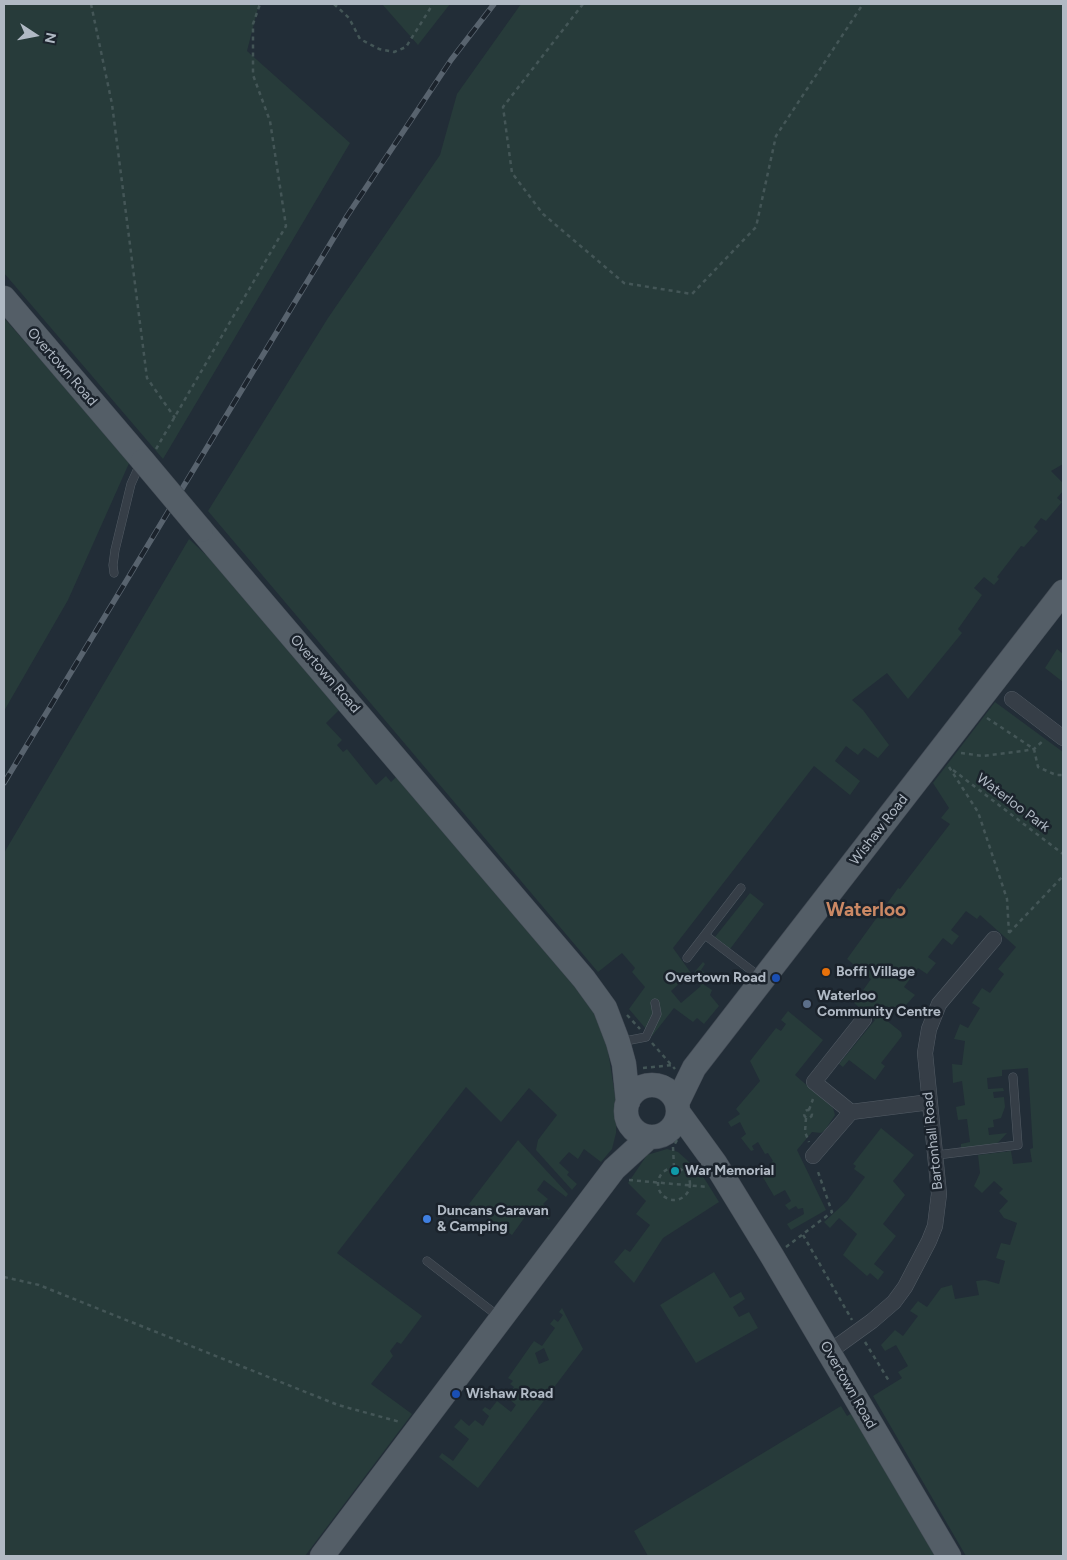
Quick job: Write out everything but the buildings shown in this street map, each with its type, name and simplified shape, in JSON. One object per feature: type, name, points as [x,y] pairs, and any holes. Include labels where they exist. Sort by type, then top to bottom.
[{"type":"main road","name":"Overtown Road","points":[[4,298],[584,979],[605,1008],[624,1049],[652,1085]]},
{"type":"main road","name":"Wishaw Road","points":[[678,1108],[682,1070],[764,980],[945,756],[974,709],[1063,592]]},
{"type":"main road","name":"Overtown Road","points":[[624,1049],[629,1113]]},
{"type":"main road","points":[[611,1174],[636,1090],[652,1085],[682,1070]]},
{"type":"main road","points":[[322,1556],[611,1174],[658,1135],[672,1127],[678,1108],[668,1090],[652,1085]]},
{"type":"main road","name":"Overtown Road","points":[[678,1108],[715,1163],[772,1256],[949,1556]]},
{"type":"main road","points":[[629,1113],[641,1134],[658,1135]]},
{"type":"main road","name":"Overtown Road","points":[[658,1135],[715,1163]]},
{"type":"street","points":[[1012,699],[1059,734]]},
{"type":"street","name":"Bartonhall Road","points":[[829,1352],[894,1302],[905,1288],[929,1241],[938,1208],[937,1155],[925,1053],[929,1029],[939,1004],[994,939]]},
{"type":"street","points":[[851,1112],[814,1082],[864,1019]]},
{"type":"street","points":[[813,1156],[851,1112],[930,1102]]},
{"type":"lane","points":[[114,573],[112,565],[122,528],[130,484],[142,460]]},
{"type":"lane","points":[[687,958],[741,888]]},
{"type":"lane","points":[[705,934],[764,980]]},
{"type":"lane","points":[[624,1049],[646,1037],[657,1014],[655,1003]]},
{"type":"lane","points":[[937,1155],[1018,1145],[1013,1077]]},
{"type":"lane","points":[[427,1261],[501,1319]]},
{"type":"path","points":[[91,4],[112,104],[147,378],[175,418]]},
{"type":"path","points":[[142,460],[158,447],[286,226],[270,121],[253,75],[253,24],[260,4]]},
{"type":"path","points":[[334,4],[349,18],[360,39],[379,49],[394,52],[406,47],[433,4]]},
{"type":"path","points":[[583,4],[503,107],[512,173],[543,214],[624,283],[692,294],[756,227],[776,136],[863,4]]},
{"type":"path","points":[[974,709],[1008,734],[1034,749],[1038,767],[1056,775],[1063,775]]},
{"type":"path","points":[[1009,933],[1007,899],[978,812],[945,756],[962,754],[983,756],[1034,749],[1059,734]]},
{"type":"path","name":"Waterloo Park","points":[[945,756],[1063,854]]},
{"type":"path","points":[[994,939],[1003,939],[1063,876]]},
{"type":"path","points":[[623,1009],[646,1037],[682,1070]]},
{"type":"path","points":[[624,1049],[631,1052],[637,1064],[644,1069],[682,1070]]},
{"type":"path","points":[[772,1256],[832,1212],[805,1132],[806,1118]]},
{"type":"path","points":[[675,1168],[688,1175],[690,1185],[685,1196],[675,1200],[664,1197],[660,1193],[657,1182],[661,1173],[675,1168]]},
{"type":"path","points":[[611,1174],[657,1182],[731,1189]]},
{"type":"path","points":[[803,1235],[889,1381]]},
{"type":"path","points":[[4,1277],[39,1285],[338,1405],[418,1428]]},
{"type":"green space","points":[[4,4],[259,4],[247,51],[350,143],[163,459],[4,273]]},
{"type":"green space","points":[[382,4],[450,4],[418,45]]},
{"type":"green space","points":[[521,4],[1063,4],[1063,464],[1051,471],[1063,483],[1063,491],[1057,498],[1062,502],[1046,521],[1041,518],[1034,527],[1038,531],[1024,547],[1021,546],[997,577],[999,579],[994,585],[984,577],[974,588],[982,595],[958,629],[962,633],[908,699],[887,673],[852,700],[863,710],[889,745],[878,758],[864,748],[858,755],[846,746],[835,761],[860,781],[850,795],[814,766],[673,948],[691,973],[671,991],[681,1003],[701,986],[692,975],[703,962],[705,964],[701,970],[706,974],[700,982],[712,990],[710,995],[719,1006],[704,1024],[697,1018],[693,1022],[674,1008],[652,1036],[629,1009],[645,987],[632,972],[635,968],[622,953],[598,972],[208,511],[328,318],[440,155],[457,94]]},
{"type":"green space","points":[[4,318],[130,461],[68,600],[4,711]]},
{"type":"green space","points":[[189,539],[219,567],[340,709],[326,723],[342,740],[337,745],[343,752],[347,749],[376,785],[386,776],[391,782],[397,776],[590,1005],[600,1023],[607,1045],[617,1108],[616,1133],[612,1149],[601,1162],[584,1149],[578,1159],[569,1152],[559,1163],[569,1172],[567,1175],[577,1184],[572,1190],[536,1150],[538,1140],[557,1115],[553,1111],[529,1088],[501,1122],[466,1087],[337,1253],[422,1316],[401,1344],[397,1342],[390,1351],[393,1356],[371,1384],[412,1414],[305,1556],[4,1556],[4,853]]},
{"type":"green space","points":[[1057,649],[1063,654],[1063,682],[1045,668]]},
{"type":"green space","points":[[995,702],[1063,752],[1063,1556],[966,1556],[873,1396],[902,1378],[898,1372],[908,1366],[896,1345],[885,1351],[881,1345],[895,1330],[903,1336],[918,1316],[910,1311],[918,1301],[927,1307],[941,1288],[952,1285],[955,1299],[979,1295],[976,1281],[985,1280],[999,1284],[1005,1261],[996,1258],[1001,1243],[1010,1245],[1017,1223],[1004,1218],[999,1211],[1008,1201],[999,1193],[1003,1189],[994,1181],[982,1193],[974,1186],[980,1173],[978,1155],[1011,1151],[1013,1164],[1032,1162],[1030,1149],[1033,1148],[1028,1068],[1002,1070],[1002,1076],[987,1078],[988,1089],[1003,1088],[1004,1091],[993,1092],[994,1098],[1004,1097],[1005,1107],[1001,1118],[993,1120],[994,1127],[988,1128],[989,1135],[1007,1133],[995,1146],[961,1149],[961,1144],[970,1142],[967,1119],[958,1120],[956,1107],[965,1105],[962,1081],[953,1083],[952,1064],[962,1065],[965,1041],[954,1039],[960,1024],[968,1028],[980,1008],[972,1003],[982,988],[990,993],[1004,974],[998,969],[1016,947],[980,915],[977,919],[966,911],[951,930],[959,936],[952,945],[943,938],[928,957],[936,963],[927,974],[918,968],[904,987],[915,995],[897,1015],[892,1012],[886,1020],[901,1032],[902,1036],[881,1063],[885,1066],[875,1080],[849,1060],[843,1067],[839,1064],[875,1020],[854,1003],[871,979],[847,959],[898,888],[900,889],[950,824],[941,818],[949,808],[933,783]]},
{"type":"green space","points":[[750,893],[764,904],[730,949],[715,937]]},
{"type":"green space","points":[[788,1011],[823,1040],[795,1075],[833,1108],[835,1115],[825,1130],[821,1133],[812,1132],[797,1150],[826,1210],[791,1230],[787,1224],[804,1214],[803,1208],[798,1209],[796,1206],[789,1210],[785,1205],[791,1201],[785,1190],[774,1196],[761,1174],[773,1168],[770,1163],[773,1161],[768,1153],[765,1154],[758,1142],[752,1146],[754,1150],[751,1151],[741,1138],[746,1134],[740,1122],[731,1127],[728,1122],[740,1114],[736,1109],[760,1081],[750,1061],[776,1028],[781,1031],[786,1024],[781,1020]]},
{"type":"green space","points":[[881,1128],[914,1155],[893,1181],[905,1195],[883,1224],[896,1236],[874,1264],[884,1272],[878,1280],[870,1273],[867,1276],[843,1255],[857,1234],[839,1218],[830,1228],[824,1222],[847,1201],[865,1177],[854,1169],[856,1166],[853,1164]]},
{"type":"green space","points":[[518,1140],[568,1194],[566,1197],[544,1180],[537,1190],[548,1199],[543,1204],[547,1207],[543,1213],[550,1218],[549,1220],[532,1207],[512,1235],[469,1204]]},
{"type":"green space","points":[[667,1149],[678,1152],[687,1160],[704,1178],[719,1202],[663,1238],[634,1283],[614,1262],[625,1249],[630,1252],[650,1225],[636,1214],[646,1201],[628,1183],[647,1155]]},
{"type":"green space","points":[[714,1272],[730,1298],[741,1292],[745,1299],[733,1307],[739,1317],[749,1312],[758,1328],[696,1363],[660,1305]]},
{"type":"green space","points":[[562,1308],[583,1349],[478,1488],[439,1457],[442,1453],[453,1461],[469,1439],[454,1427],[461,1419],[469,1426],[475,1420],[483,1426],[489,1416],[482,1410],[485,1407],[490,1410],[497,1401],[511,1412],[516,1405],[507,1397],[514,1387],[510,1384],[513,1381],[508,1378],[534,1341],[542,1346],[555,1328],[550,1324],[554,1319],[558,1322],[563,1315],[559,1312]],"holes":[[[544,1348],[549,1360],[539,1364],[535,1353]]]},
{"type":"green space","points":[[841,1406],[847,1416],[852,1413],[939,1556],[648,1556],[634,1531]]},
{"type":"railway","points":[[4,783],[347,216],[451,60],[494,4]]},
{"type":"place","name":"Boffi Village","points":[[826,972]]},
{"type":"place","name":"Overtown Road","points":[[776,978]]},
{"type":"place","name":"Waterloo Community Centre","points":[[807,1004]]},
{"type":"place","name":"War Memorial","points":[[675,1171]]},
{"type":"place","name":"Duncans Caravan & Camping","points":[[427,1219]]},
{"type":"place","name":"Wishaw Road","points":[[456,1394]]},
{"type":"district","name":"Waterloo","points":[[866,910]]}]
